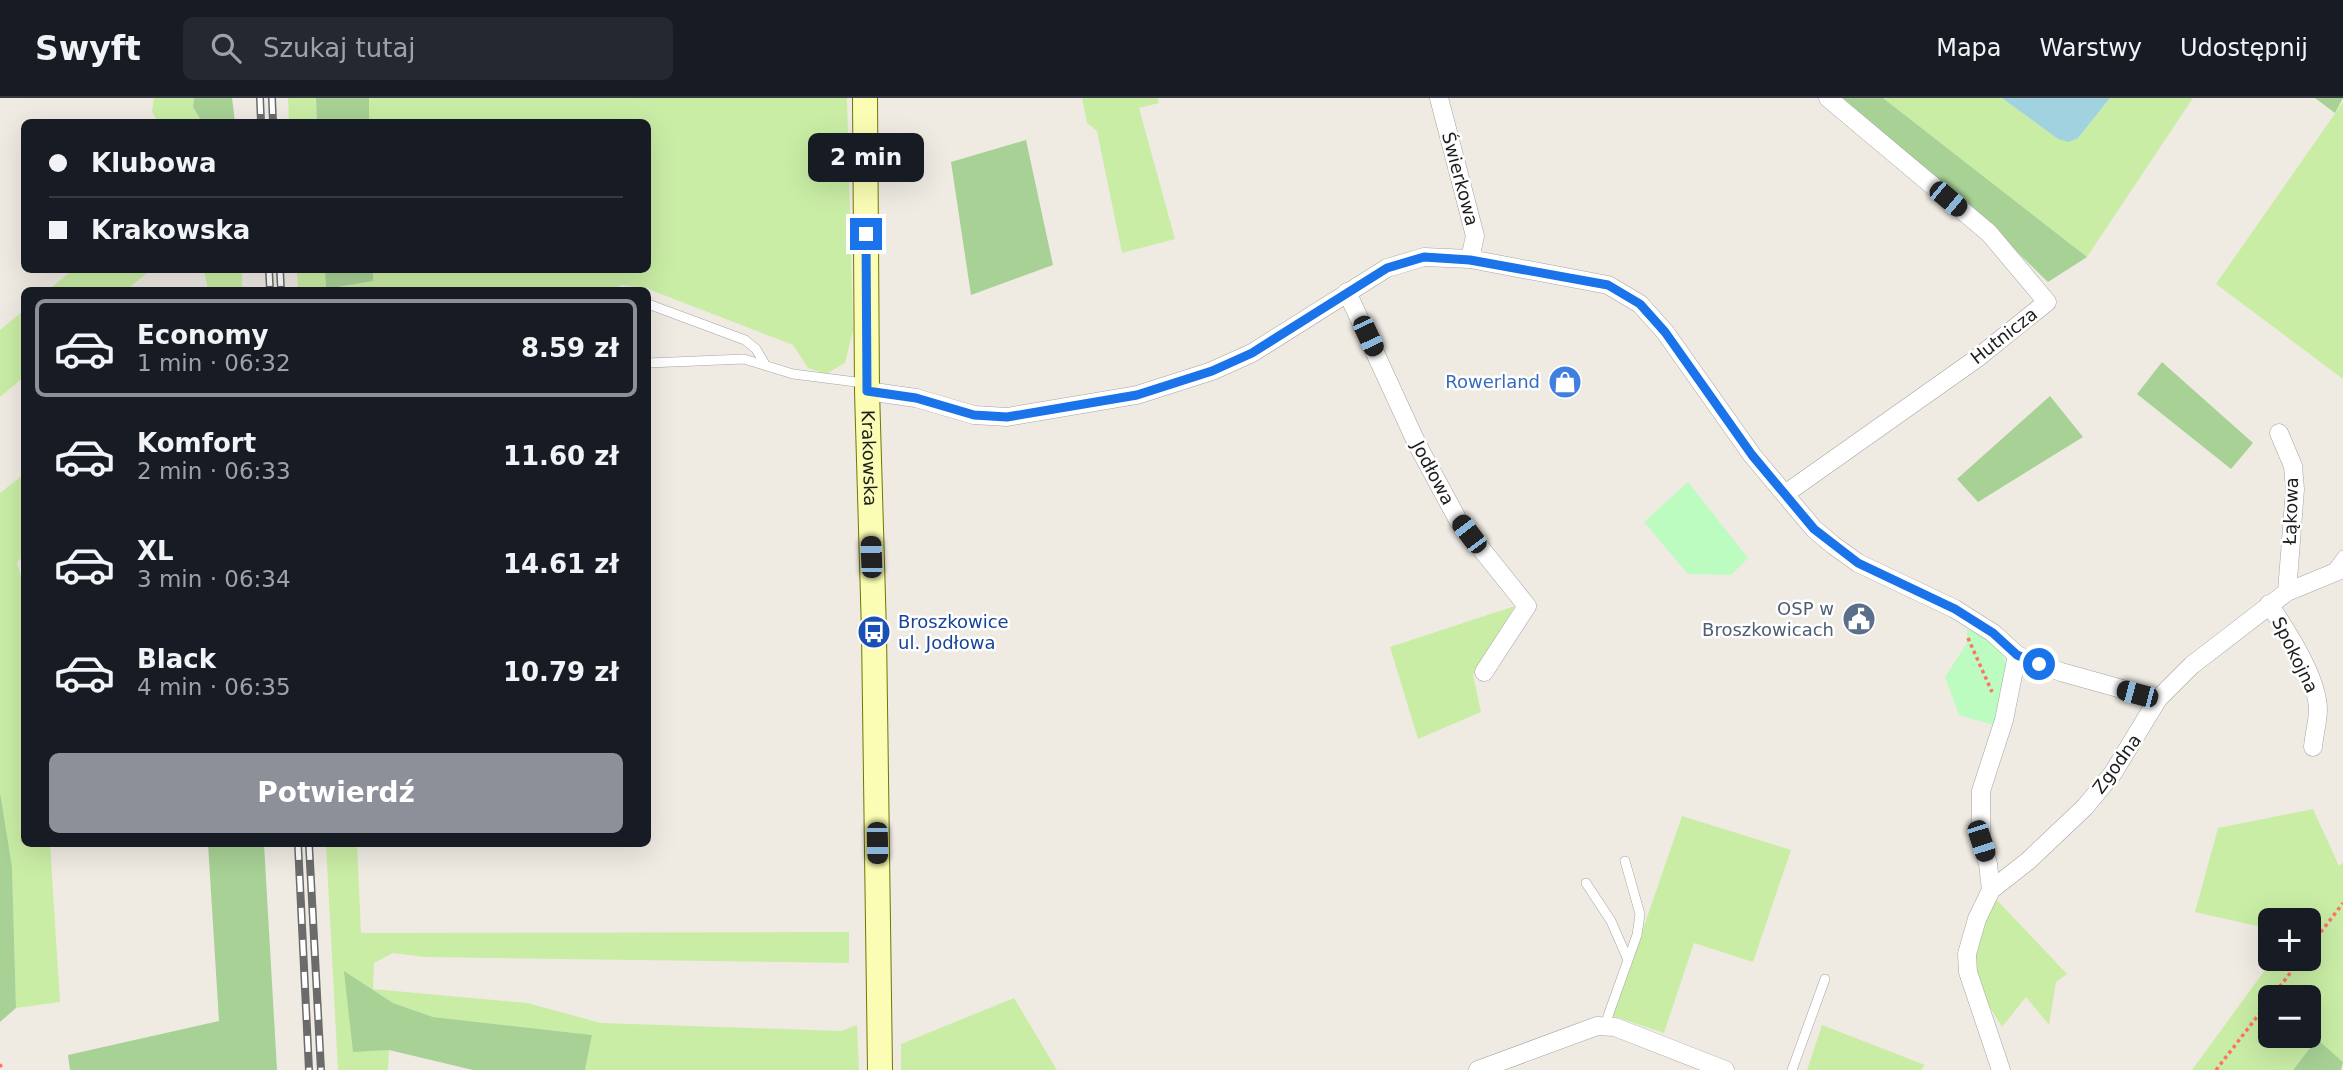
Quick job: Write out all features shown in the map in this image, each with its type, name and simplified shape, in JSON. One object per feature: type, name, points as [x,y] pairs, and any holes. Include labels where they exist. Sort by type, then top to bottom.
[{"type":"street","name":"Krakowska","points":[[865,98],[867,387],[874,632],[880,1070]]},
{"type":"street","name":"Świerkowa","points":[[1439,98],[1475,236],[1470,260]]},
{"type":"street","name":"Hutnicza","points":[[1785,494],[1976,359],[2047,302],[1989,233],[1828,98]]},
{"type":"street","points":[[867,387],[974,415],[1007,417],[1137,395],[1212,371],[1252,353],[1387,268],[1424,257],[1470,260],[1608,285],[1640,304],[1665,332],[1752,455],[1814,529],[1858,563],[1955,609],[1993,633],[2017,655],[2061,672],[2158,699]]},
{"type":"street","name":"Jodłowa","points":[[1347,292],[1418,446],[1458,520],[1527,606],[1484,672]]},
{"type":"street","name":"Łąkowa","points":[[2280,433],[2293,466],[2295,489],[2287,592]]},
{"type":"street","name":"Zgodna","points":[[2001,1070],[1967,962],[1977,919],[1991,890],[2028,861],[2085,807],[2120,764],[2158,699],[2192,666],[2287,592],[2335,572]]},
{"type":"street","name":"Spokojna","points":[[2269,604],[2291,639],[2313,685],[2318,709],[2313,747]]},
{"type":"street","points":[[1991,890],[1988,864],[1981,841],[1981,791],[2004,720],[2017,655]]},
{"type":"street","points":[[1478,1070],[1597,1026],[1615,1027],[1725,1070]]},
{"type":"lane","points":[[651,305],[745,340],[756,349],[766,366]]},
{"type":"lane","points":[[651,363],[744,359],[793,373],[867,387]]},
{"type":"lane","points":[[2335,572],[2343,555]]},
{"type":"lane","points":[[1606,1026],[1637,934],[1640,914],[1625,861]]},
{"type":"lane","points":[[1586,883],[1611,921],[1628,960]]},
{"type":"lane","points":[[1792,1070],[1825,979]]},
{"type":"path","points":[[1955,609],[2004,720]]},
{"type":"path","points":[[2321,932],[2343,903]]},
{"type":"path","points":[[2216,1070],[2258,1016]]},
{"type":"path","points":[[0,1064],[2,1070]]},
{"type":"green space","points":[[154,98],[194,98],[193,107],[200,119],[156,119],[152,112]]},
{"type":"green space","points":[[194,98],[232,98],[235,119],[200,119],[193,107]]},
{"type":"green space","points":[[288,98],[316,98],[317,119],[289,119]]},
{"type":"green space","points":[[316,98],[369,98],[369,119],[317,119]]},
{"type":"green space","points":[[369,98],[847,98],[853,330],[845,363],[826,374],[808,368],[793,345],[651,290],[651,287],[338,287],[373,281],[373,273],[651,273],[651,119],[369,119]]},
{"type":"green space","points":[[1082,98],[1158,98],[1159,103],[1139,108],[1175,239],[1122,253],[1097,131],[1087,123]]},
{"type":"green space","points":[[1843,98],[1883,98],[2087,257],[2048,282],[1973,209]]},
{"type":"green space","points":[[1883,98],[2002,98],[2058,139],[2078,138],[2110,98],[2193,98],[2087,257]]},
{"type":"green space","points":[[2315,98],[2343,98],[2335,113]]},
{"type":"green space","points":[[2343,102],[2343,379],[2216,284]]},
{"type":"green space","points":[[1026,140],[1053,265],[971,295],[951,162]]},
{"type":"green space","points":[[69,273],[147,273],[130,287],[52,287]]},
{"type":"green space","points":[[205,273],[242,273],[242,287],[207,287]]},
{"type":"green space","points":[[297,273],[325,273],[326,287],[298,287]]},
{"type":"green space","points":[[325,273],[373,273],[373,281],[326,287]]},
{"type":"green space","points":[[21,312],[21,380],[0,397],[0,330]]},
{"type":"green space","points":[[2162,362],[2253,443],[2231,469],[2137,394]]},
{"type":"green space","points":[[2050,396],[2083,437],[1978,502],[1957,479]]},
{"type":"green space","points":[[21,476],[21,559],[17,562],[21,577],[21,847],[50,847],[60,1002],[16,1008],[12,867],[0,792],[0,493]]},
{"type":"green space","points":[[1688,482],[1748,558],[1731,575],[1688,574],[1644,522]]},
{"type":"green space","points":[[1515,606],[1473,675],[1481,712],[1418,739],[1390,647]]},
{"type":"green space","points":[[1967,629],[1996,646],[2003,656],[2006,680],[1997,726],[1959,715],[1945,677],[1967,643]]},
{"type":"green space","points":[[0,792],[12,867],[16,1008],[0,1022]]},
{"type":"green space","points":[[2313,809],[2339,866],[2343,862],[2343,1062],[2321,1043],[2321,985],[2258,985],[2258,1048],[2310,1048],[2293,1070],[2192,1070],[2264,971],[2321,971],[2321,908],[2258,908],[2258,926],[2195,912],[2218,828]]},
{"type":"green space","points":[[1682,816],[1791,850],[1753,962],[1694,943],[1664,1033],[1613,1016]]},
{"type":"green space","points":[[208,847],[264,847],[277,1070],[70,1070],[68,1055],[219,1021]]},
{"type":"green space","points":[[326,847],[357,847],[361,933],[849,932],[849,963],[425,957],[393,953],[374,963],[373,989],[527,1003],[601,1023],[841,1031],[857,1025],[859,1070],[585,1070],[592,1035],[433,1017],[393,1003],[345,972],[389,1050],[388,1070],[338,1070]]},
{"type":"green space","points":[[1995,898],[2067,974],[2056,982],[2049,1025],[2026,997],[2002,1027],[1977,983],[1972,960],[1980,932]]},
{"type":"green space","points":[[344,971],[393,1003],[433,1017],[592,1035],[585,1070],[473,1070],[389,1050],[353,1052]]},
{"type":"green space","points":[[1014,998],[1057,1070],[901,1070],[901,1044]]},
{"type":"green space","points":[[1822,1025],[1925,1065],[1921,1070],[1807,1070]]},
{"type":"green space","points":[[2321,1043],[2343,1062],[2341,1070],[2293,1070],[2310,1048],[2321,1048]]},
{"type":"water","points":[[2002,98],[2110,98],[2078,138],[2069,142],[2058,139]]},
{"type":"railway","points":[[260,98],[261,119]]},
{"type":"railway","points":[[272,98],[273,119]]},
{"type":"railway","points":[[269,273],[270,287]]},
{"type":"railway","points":[[280,273],[281,287]]},
{"type":"railway","points":[[298,847],[309,1070]]},
{"type":"railway","points":[[309,847],[321,1070]]},
{"type":"place","name":"Rowerland","points":[[1565,382]]},
{"type":"place","name":"OSP w Broszkowicach","points":[[1859,619]]},
{"type":"place","name":"Broszkowice ul. Jodłowa","points":[[874,632]]},
{"type":"route","points":[[866,234],[867,391],[916,398],[974,415],[1007,417],[1137,395],[1212,371],[1252,353],[1387,268],[1424,257],[1510,266],[1608,285],[1640,304],[1665,332],[1752,455],[1814,529],[1858,563],[1955,609],[1993,633],[2017,655],[2039,664]]}]
